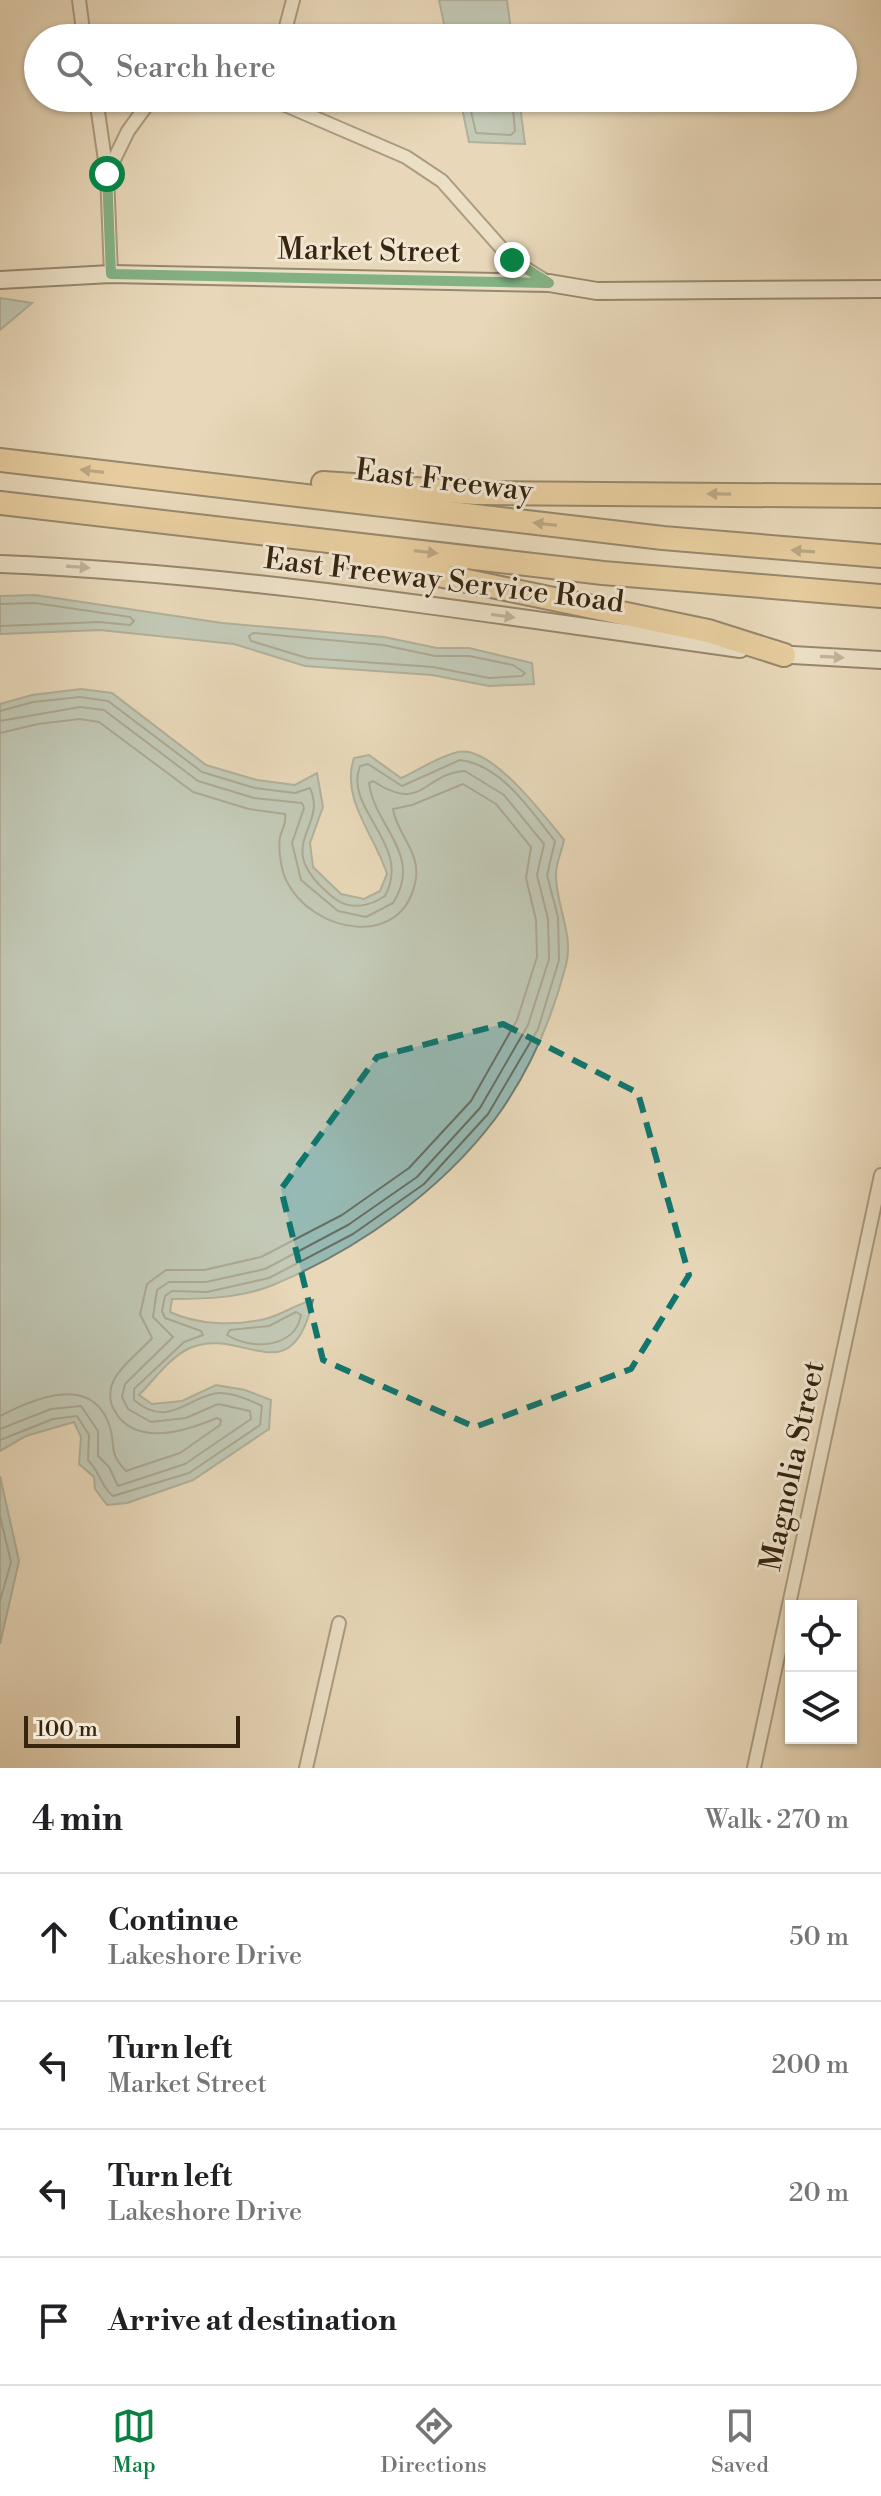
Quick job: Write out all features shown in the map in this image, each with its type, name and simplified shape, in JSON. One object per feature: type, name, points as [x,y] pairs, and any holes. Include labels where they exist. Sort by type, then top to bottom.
[{"type":"highway","name":"East Freeway","points":[[0,460],[663,538],[881,556]]},
{"type":"highway","points":[[169,480],[311,482],[476,493],[881,496]]},
{"type":"highway","points":[[0,503],[603,573],[881,596]]},
{"type":"highway","points":[[181,523],[693,628],[784,655]]},
{"type":"main road","name":"Market Street","points":[[0,280],[111,274],[549,283],[597,291],[881,289]]},
{"type":"main road","name":"East Freeway Service Road","points":[[0,564],[82,567],[346,594],[784,655],[881,660]]},
{"type":"street","points":[[79,0],[82,24]]},
{"type":"street","points":[[287,24],[293,0]]},
{"type":"street","points":[[98,112],[107,174],[111,274]]},
{"type":"street","points":[[107,174],[128,131],[142,112]]},
{"type":"street","points":[[300,112],[418,165],[442,181],[512,260],[549,283]]},
{"type":"street","name":"Magnolia Street","points":[[754,1768],[881,1175]]},
{"type":"street","points":[[306,1768],[339,1623]]},
{"type":"highlighted area","points":[[503,1024],[638,1093],[689,1275],[631,1369],[475,1427],[323,1360],[281,1189],[377,1057]]},
{"type":"water","points":[[439,0],[507,0],[510,24],[444,24]]},
{"type":"water","points":[[463,112],[521,112],[525,144],[469,142]]},
{"type":"water","points":[[0,298],[32,303],[0,330]]},
{"type":"water","points":[[35,595],[222,623],[384,637],[437,648],[469,648],[532,663],[534,684],[489,686],[432,675],[305,666],[234,644],[100,630],[0,634],[0,596]]},
{"type":"water","points":[[81,689],[112,693],[206,765],[257,780],[295,785],[317,773],[323,807],[310,843],[313,867],[341,894],[364,899],[380,891],[387,874],[355,802],[351,773],[354,758],[369,755],[401,778],[458,752],[486,759],[517,785],[564,840],[556,876],[568,942],[560,985],[528,1065],[495,1119],[449,1171],[366,1236],[304,1271],[249,1293],[172,1299],[170,1312],[192,1320],[229,1323],[265,1319],[313,1300],[304,1329],[292,1345],[278,1352],[209,1343],[190,1348],[169,1363],[139,1395],[152,1404],[182,1401],[216,1385],[245,1390],[271,1400],[269,1429],[193,1480],[127,1503],[107,1505],[95,1489],[94,1477],[79,1464],[81,1437],[74,1422],[26,1436],[0,1451],[0,704],[32,695]]},
{"type":"water","points":[[0,1476],[19,1561],[0,1644]]},
{"type":"route","points":[[107,174],[111,274],[549,283],[512,260]]}]
